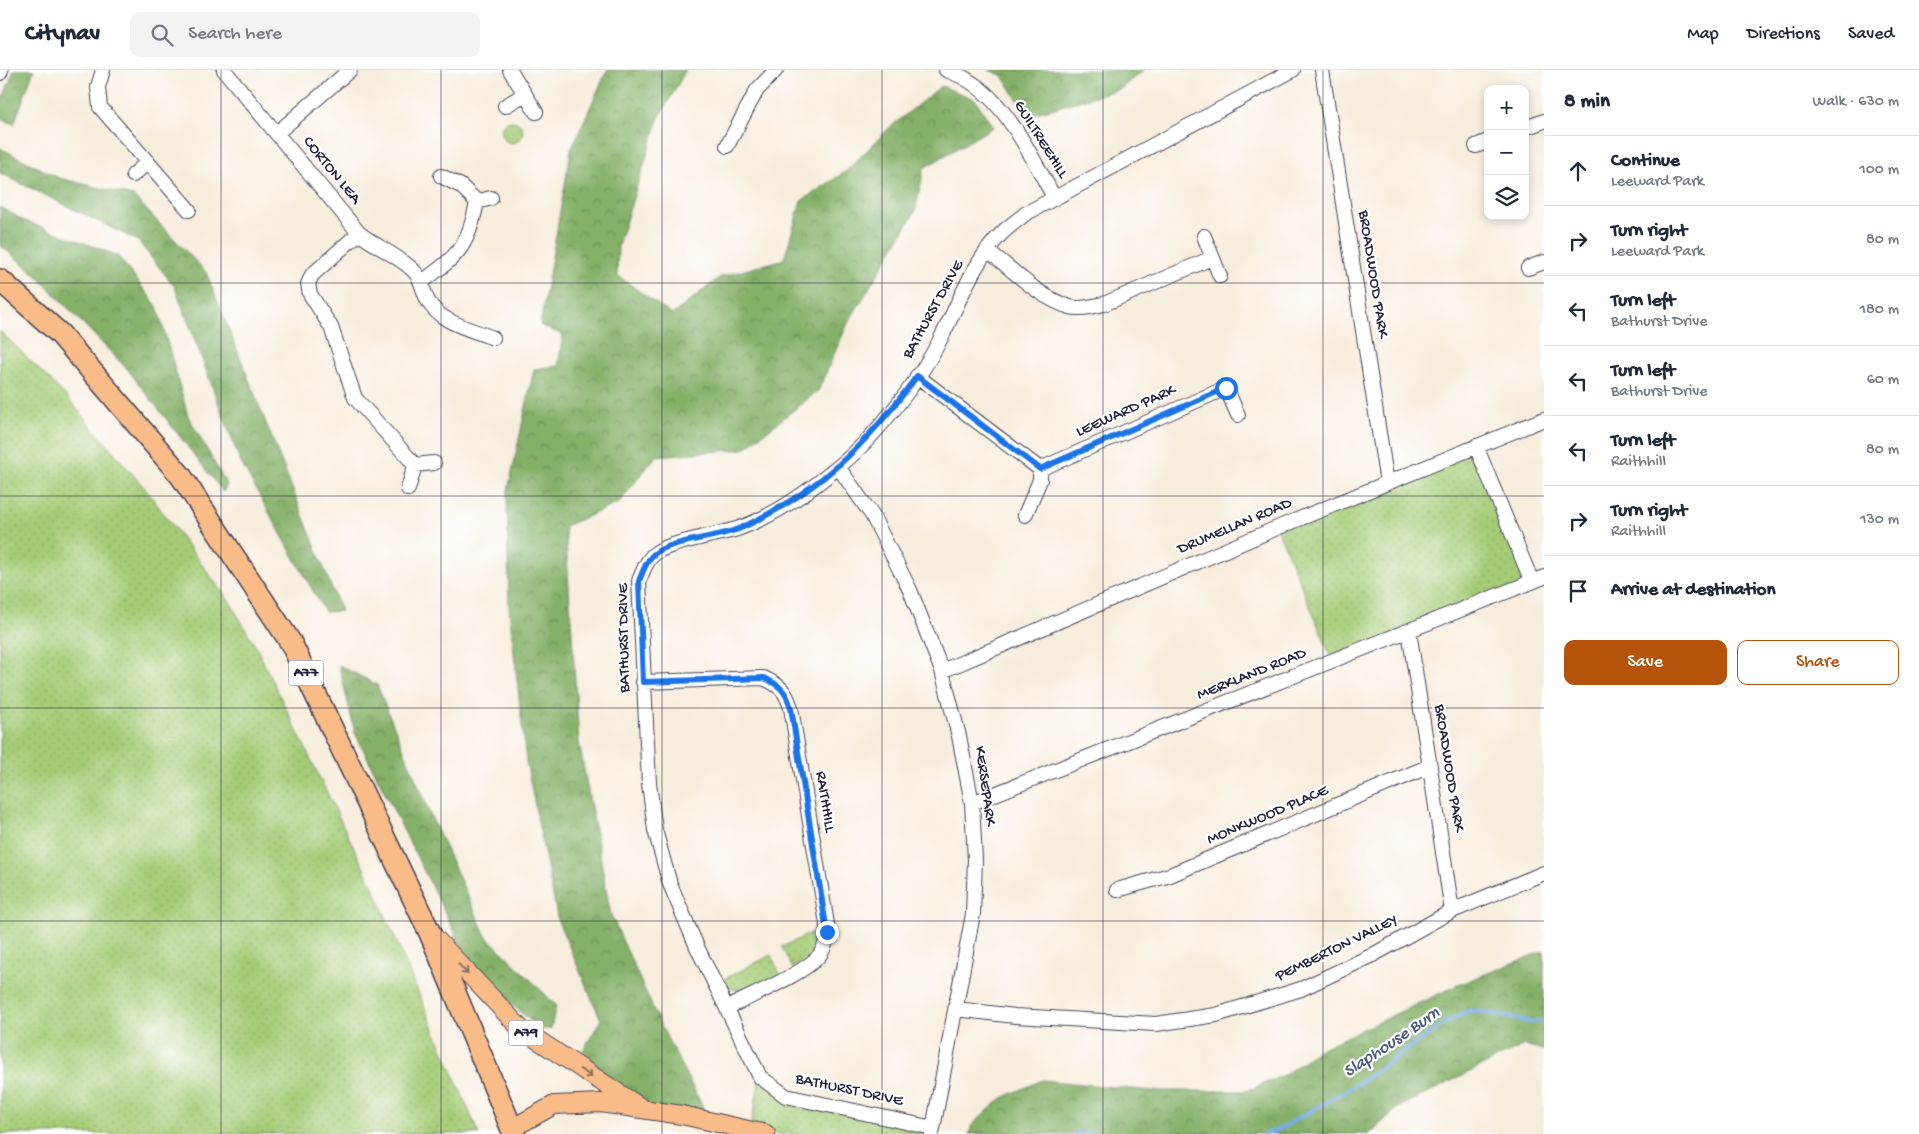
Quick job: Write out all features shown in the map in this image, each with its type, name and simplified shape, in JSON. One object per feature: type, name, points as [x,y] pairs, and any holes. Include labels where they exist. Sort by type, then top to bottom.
[{"type":"highway","name":"A77","points":[[0,280],[60,334],[181,476],[292,643],[430,932],[513,1131]]},
{"type":"main road","name":"A79","points":[[430,932],[520,1029],[643,1109]]},
{"type":"main road","name":"A79","points":[[513,1131],[554,1105],[601,1103],[682,1115],[755,1133]]},
{"type":"street","points":[[103,70],[98,87],[100,107],[189,210]]},
{"type":"street","name":"CORTON LEA","points":[[224,70],[359,233],[373,245],[412,269],[422,282],[426,298],[433,310],[443,318],[493,338]]},
{"type":"street","points":[[277,132],[350,70]]},
{"type":"street","points":[[510,70],[536,112]]},
{"type":"street","points":[[727,146],[757,90],[776,70]]},
{"type":"street","name":"GUILTREEHILL","points":[[946,70],[967,79],[982,90],[1002,111],[1054,197]]},
{"type":"street","name":"BATHURST DRIVE","points":[[933,1131],[786,1096],[760,1077],[697,947],[670,884],[656,830],[649,783],[639,581],[645,565],[656,552],[671,546],[739,528],[791,503],[839,468],[892,410],[917,376],[940,340],[961,295],[987,250],[1002,232],[1054,197],[1293,70]]},
{"type":"street","name":"BROADWOOD PARK","points":[[1322,70],[1387,483]]},
{"type":"street","points":[[505,106],[525,94]]},
{"type":"street","points":[[1529,127],[1544,121]]},
{"type":"street","points":[[133,175],[148,162]]},
{"type":"street","points":[[441,176],[461,186],[477,202]]},
{"type":"street","points":[[477,202],[491,198]]},
{"type":"street","points":[[422,282],[458,254],[472,227],[477,202]]},
{"type":"street","points":[[359,233],[312,275],[308,284],[310,294],[331,327],[355,398],[415,465]]},
{"type":"street","points":[[1204,236],[1220,276]]},
{"type":"street","points":[[987,250],[1040,291],[1071,308],[1086,308],[1104,304],[1212,258]]},
{"type":"street","points":[[1528,268],[1544,262]]},
{"type":"street","points":[[917,376],[1040,469],[1040,480],[1025,515]]},
{"type":"street","name":"LEEWARD PARK","points":[[1040,469],[1225,384],[1238,415]]},
{"type":"street","name":"DRUMELLAN ROAD","points":[[942,671],[1387,483],[1544,419]]},
{"type":"street","points":[[1476,446],[1538,580]]},
{"type":"street","points":[[415,465],[434,463]]},
{"type":"street","points":[[408,489],[415,465]]},
{"type":"street","name":"KERSEPARK","points":[[839,468],[872,515],[906,582],[942,671],[959,736],[972,803],[975,860],[973,914],[933,1131]]},
{"type":"street","name":"MERKLAND ROAD","points":[[972,803],[1538,580]]},
{"type":"street","name":"BROADWOOD PARK","points":[[1409,631],[1452,911]]},
{"type":"street","name":"RAITHHILL","points":[[643,682],[764,678],[776,684],[786,693],[791,708],[827,924],[827,939],[821,953],[808,966],[727,1008]]},
{"type":"street","name":"MONKWOOD PLACE","points":[[1117,890],[1170,875],[1430,766]]},
{"type":"street","name":"PEMBERTON VALLEY","points":[[956,1008],[1015,1016],[1156,1024],[1216,1015],[1301,989],[1371,956],[1452,911],[1544,873]]},
{"type":"green space","points":[[14,70],[34,70],[14,124],[0,119],[0,105]]},
{"type":"green space","points":[[607,70],[686,70],[659,118],[618,245],[617,275],[672,315],[720,277],[784,259],[801,201],[845,172],[888,129],[941,86],[975,99],[993,127],[924,168],[915,212],[848,323],[818,391],[744,449],[656,456],[619,503],[565,526],[579,742],[611,915],[661,1026],[710,1121],[643,1109],[599,1068],[583,1050],[601,1020],[558,921],[526,761],[509,608],[507,495],[534,369],[558,366],[563,335],[540,325],[571,150]]},
{"type":"green space","points":[[989,70],[1144,70],[1120,89],[1027,116],[1003,76]]},
{"type":"green space","points":[[512,121],[520,124],[523,132],[520,140],[512,143],[504,140],[501,132],[504,124]]},
{"type":"green space","points":[[0,148],[59,178],[133,196],[206,272],[341,611],[325,612],[240,461],[175,287],[138,241],[0,173]]},
{"type":"green space","points":[[0,207],[25,221],[117,255],[157,306],[188,416],[227,485],[223,492],[128,370],[34,273],[0,245]]},
{"type":"green space","points":[[0,331],[64,394],[147,491],[230,602],[257,649],[374,889],[479,1134],[0,1134]]},
{"type":"green space","points":[[1476,446],[1532,582],[1333,661],[1277,528]]},
{"type":"green space","points":[[339,665],[377,685],[430,814],[486,936],[556,1005],[551,1029],[540,1029],[497,992],[462,947],[355,733]]},
{"type":"green space","points":[[819,929],[819,936],[812,952],[792,968],[782,947]]},
{"type":"green space","points":[[1544,951],[1544,1050],[1524,1045],[1399,1107],[1369,1134],[969,1134],[972,1125],[1002,1098],[1042,1080],[1153,1091],[1247,1091],[1286,1074],[1318,1050],[1460,984]]},
{"type":"green space","points":[[771,955],[780,974],[745,992],[729,988],[724,979]]},
{"type":"green space","points":[[760,1077],[772,1088],[932,1134],[766,1134],[750,1130]]},
{"type":"waterway","name":"Slaphouse Burn","points":[[1264,1134],[1280,1129],[1359,1083],[1445,1023],[1468,1011],[1479,1011],[1530,1022],[1544,1021]]},
{"type":"waterway","name":"Slaphouse Burn","points":[[1075,1134],[1098,1134]]},
{"type":"route","points":[[827,932],[791,708],[786,693],[776,684],[764,678],[643,682],[639,581],[645,565],[656,552],[671,546],[692,542],[739,528],[791,503],[839,468],[892,410],[917,376],[1040,469],[1226,388]]}]
